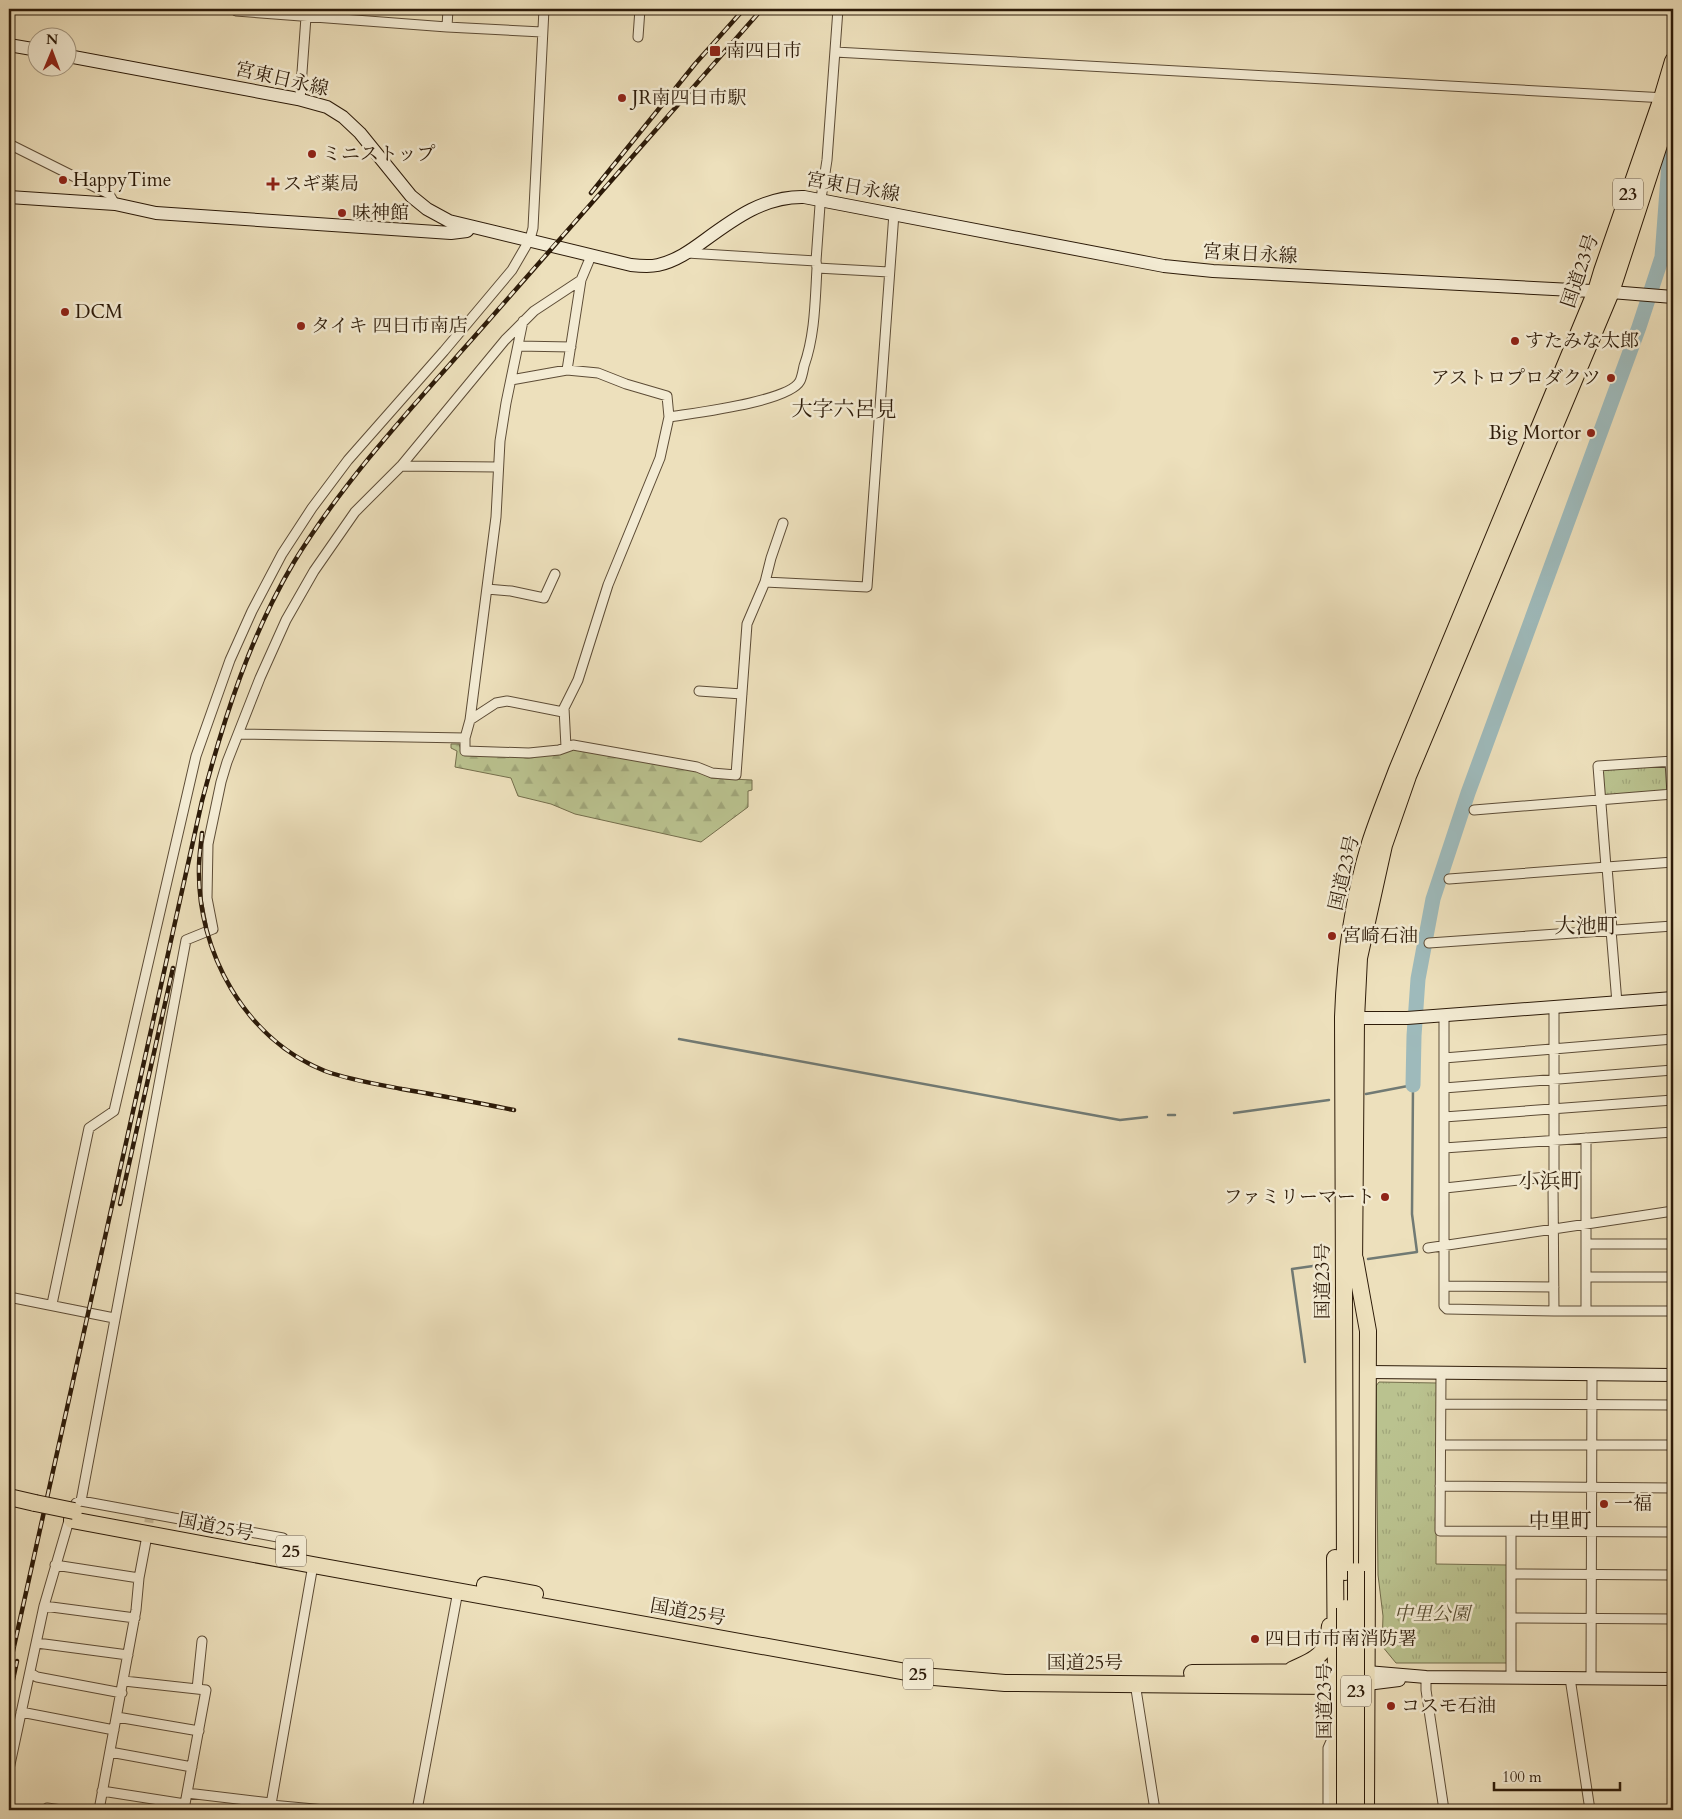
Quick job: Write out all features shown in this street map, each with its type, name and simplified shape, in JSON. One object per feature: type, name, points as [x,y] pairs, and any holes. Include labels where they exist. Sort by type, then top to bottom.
[{"type":"highway","name":"国道23号","points":[[1356,1810],[1350,1572],[1349,1018],[1347,955],[1370,844],[1397,770],[1604,292],[1602,271],[1670,100],[1673,61]]},
{"type":"highway","points":[[1349,1254],[1368,1331],[1366,1810]]},
{"type":"highway","points":[[1336,1679],[1335,1372],[1349,1254]]},
{"type":"highway","name":"国道25号","points":[[9,1497],[34,1508]]},
{"type":"highway","name":"国道25号","points":[[9,1507],[76,1510],[281,1549],[946,1669],[1055,1675],[1290,1672],[1336,1679]]},
{"type":"highway","name":"国道25号","points":[[76,1510],[313,1565],[934,1677],[1005,1683],[1136,1683],[1367,1678]]},
{"type":"highway","name":"国道23号","points":[[1345,1810],[1350,1572]]},
{"type":"highway","points":[[1290,1672],[1310,1662],[1321,1653],[1327,1643],[1335,1614]]},
{"type":"highway","name":"23","points":[[1336,1679],[1337,1810]]},
{"type":"main road","points":[[9,45],[28,48]]},
{"type":"main road","name":"宮東日永線","points":[[78,58],[328,106],[360,133],[411,196],[427,209],[449,221],[530,239],[620,263],[647,266],[665,263],[687,253],[737,217],[759,205],[772,200],[794,196],[822,199],[1164,266],[1223,272],[1673,297]]},
{"type":"main road","points":[[9,197],[115,204],[156,214],[451,233],[467,231],[470,227]]},
{"type":"main road","points":[[1349,1018],[1407,1018],[1673,998]]},
{"type":"main road","points":[[1368,1372],[1673,1375]]},
{"type":"main road","points":[[1367,1678],[1673,1679]]},
{"type":"street","points":[[447,27],[448,9]]},
{"type":"street","points":[[52,1304],[89,1128],[114,1111],[196,756],[230,660],[252,610],[282,554],[312,508],[348,460],[512,270],[530,239],[533,228],[544,9]]},
{"type":"street","points":[[638,37],[640,9]]},
{"type":"street","points":[[669,417],[713,411],[756,401],[792,389],[798,384],[813,337],[816,265],[838,9]]},
{"type":"street","points":[[236,11],[447,27],[542,32]]},
{"type":"street","points":[[300,100],[306,16]]},
{"type":"street","points":[[834,52],[1670,100]]},
{"type":"street","points":[[9,144],[109,194],[115,204]]},
{"type":"street","points":[[765,582],[867,587],[894,213]]},
{"type":"street","points":[[687,253],[889,272]]},
{"type":"street","points":[[567,370],[581,280],[591,256]]},
{"type":"street","points":[[76,1510],[186,940],[213,929],[207,898],[208,844],[227,762],[260,678],[295,602],[355,512],[401,466],[505,340],[523,321],[546,302],[581,280]]},
{"type":"street","points":[[523,321],[510,380],[497,467],[496,517],[470,720],[464,738],[465,751],[529,753],[559,750],[573,745],[697,767],[712,773],[736,775],[747,624],[765,582],[783,523]]},
{"type":"street","points":[[518,346],[571,347]]},
{"type":"street","points":[[510,380],[567,370],[598,373],[626,384],[667,396],[669,417],[660,458],[608,585],[578,680],[563,712],[566,747]]},
{"type":"street","points":[[401,466],[497,467]]},
{"type":"street","points":[[486,588],[511,590],[544,598],[555,574]]},
{"type":"street","points":[[698,691],[742,694]]},
{"type":"street","points":[[470,720],[496,703],[507,701],[563,712]]},
{"type":"street","points":[[239,734],[464,738]]},
{"type":"street","points":[[1474,810],[1601,800],[1673,794],[1671,761],[1598,766],[1601,800],[1607,867],[1617,1002]]},
{"type":"street","points":[[1449,879],[1673,862]]},
{"type":"street","points":[[1429,943],[1673,926]]},
{"type":"street","points":[[1554,1007],[1554,1311]]},
{"type":"street","points":[[1444,1015],[1444,1306],[1447,1309],[1586,1312],[1673,1311]]},
{"type":"street","points":[[1444,1058],[1673,1039]]},
{"type":"street","points":[[1444,1088],[1673,1070]]},
{"type":"street","points":[[1444,1117],[1673,1100]]},
{"type":"street","points":[[1444,1148],[1673,1132]]},
{"type":"street","points":[[1586,1138],[1586,1312]]},
{"type":"street","points":[[1445,1188],[1546,1177],[1554,1178]]},
{"type":"street","points":[[1428,1248],[1673,1211]]},
{"type":"street","points":[[1586,1244],[1673,1244]]},
{"type":"street","points":[[1586,1277],[1673,1277]]},
{"type":"street","points":[[1445,1286],[1554,1287]]},
{"type":"street","points":[[9,1297],[52,1304],[114,1318]]},
{"type":"street","points":[[1441,1374],[1440,1531],[1673,1532]]},
{"type":"street","points":[[1591,1678],[1592,1374]]},
{"type":"street","points":[[1441,1404],[1673,1405]]},
{"type":"street","points":[[1441,1445],[1673,1446]]},
{"type":"street","points":[[1440,1486],[1673,1488]]},
{"type":"street","points":[[9,1769],[44,1606],[64,1532],[75,1503],[76,1510]]},
{"type":"street","points":[[1511,1532],[1511,1677]]},
{"type":"street","points":[[99,1810],[122,1693],[146,1541]]},
{"type":"street","points":[[55,1565],[139,1578]]},
{"type":"street","points":[[270,1806],[313,1565]]},
{"type":"street","points":[[1511,1574],[1673,1575]]},
{"type":"street","points":[[417,1810],[458,1591]]},
{"type":"street","points":[[44,1606],[135,1618]]},
{"type":"street","points":[[1511,1618],[1673,1619]]},
{"type":"street","points":[[197,1689],[202,1641]]},
{"type":"street","points":[[37,1643],[128,1655]]},
{"type":"street","points":[[30,1673],[36,1677],[122,1693]]},
{"type":"street","points":[[1426,1677],[1426,1690],[1444,1810]]},
{"type":"street","points":[[1570,1678],[1590,1810]]},
{"type":"street","points":[[102,1790],[185,1804],[206,1690],[124,1681]]},
{"type":"street","points":[[1136,1683],[1155,1810]]},
{"type":"street","points":[[21,1712],[114,1730]]},
{"type":"street","points":[[117,1717],[199,1731]]},
{"type":"street","points":[[1328,1810],[1328,1748],[1337,1727]]},
{"type":"street","points":[[1366,1731],[1373,1748],[1373,1810]]},
{"type":"street","points":[[110,1752],[192,1766]]},
{"type":"street","points":[[187,1793],[270,1806],[325,1810]]},
{"type":"street","points":[[47,1808],[62,1810]]},
{"type":"green space","points":[[451,744],[459,744],[462,752],[528,758],[574,749],[696,770],[711,778],[752,780],[752,790],[748,791],[748,807],[701,842],[575,814],[551,804],[518,796],[511,778],[455,767],[457,751],[451,748]]},
{"type":"green space","points":[[1667,766],[1668,791],[1604,794],[1603,770],[1605,768]]},
{"type":"green space","name":"中里公園","points":[[1379,1382],[1437,1383],[1436,1564],[1508,1565],[1508,1663],[1396,1663],[1382,1646],[1383,1616],[1378,1575],[1376,1386]]},
{"type":"waterway","points":[[1413,1085],[1418,979],[1433,899],[1468,793],[1639,327],[1662,257],[1670,150]]},
{"type":"waterway","points":[[679,1039],[1120,1120],[1147,1117]]},
{"type":"waterway","points":[[1366,1094],[1413,1085],[1412,1214],[1417,1252],[1368,1259]]},
{"type":"waterway","points":[[1234,1113],[1329,1100]]},
{"type":"waterway","points":[[1168,1115],[1175,1115]]},
{"type":"waterway","points":[[1305,1362],[1292,1269],[1327,1264]]},
{"type":"tunnel","points":[[147,1536],[150,1514]]},
{"type":"railway","points":[[591,193],[695,64],[744,9]]},
{"type":"railway","points":[[9,1669],[202,801],[229,708],[264,619],[294,562],[314,531],[359,470],[762,9]]},
{"type":"railway","points":[[202,833],[199,867],[201,899],[207,930],[217,960],[231,989],[249,1015],[271,1038],[297,1057],[334,1074],[514,1110]]},
{"type":"railway","points":[[120,1204],[173,968]]},
{"type":"railway","points":[[9,1698],[17,1661]]},
{"type":"place","name":"南四日市","points":[[715,51]]},
{"type":"place","name":"JR南四日市駅","points":[[622,98]]},
{"type":"place","name":"ミニストップ","points":[[312,154]]},
{"type":"place","name":"HappyTime","points":[[63,180]]},
{"type":"place","name":"スギ薬局","points":[[273,184]]},
{"type":"place","name":"味神館","points":[[342,213]]},
{"type":"place","name":"DCM","points":[[65,312]]},
{"type":"place","name":"タイキ 四日市南店","points":[[301,326]]},
{"type":"place","name":"すたみな太郎","points":[[1515,341]]},
{"type":"place","name":"アストロプロダクツ","points":[[1611,378]]},
{"type":"place","name":"Big Mortor","points":[[1591,433]]},
{"type":"place","name":"宮崎石油","points":[[1332,936]]},
{"type":"place","name":"ファミリーマート","points":[[1385,1197]]},
{"type":"place","name":"一福","points":[[1604,1504]]},
{"type":"place","name":"四日市市南消防署","points":[[1255,1639]]},
{"type":"place","name":"コスモ石油","points":[[1391,1706]]},
{"type":"district","name":"大字六呂見","points":[[844,409]]},
{"type":"district","name":"大池町","points":[[1586,926]]},
{"type":"district","name":"小浜町","points":[[1550,1181]]},
{"type":"district","name":"中里町","points":[[1560,1521]]}]
